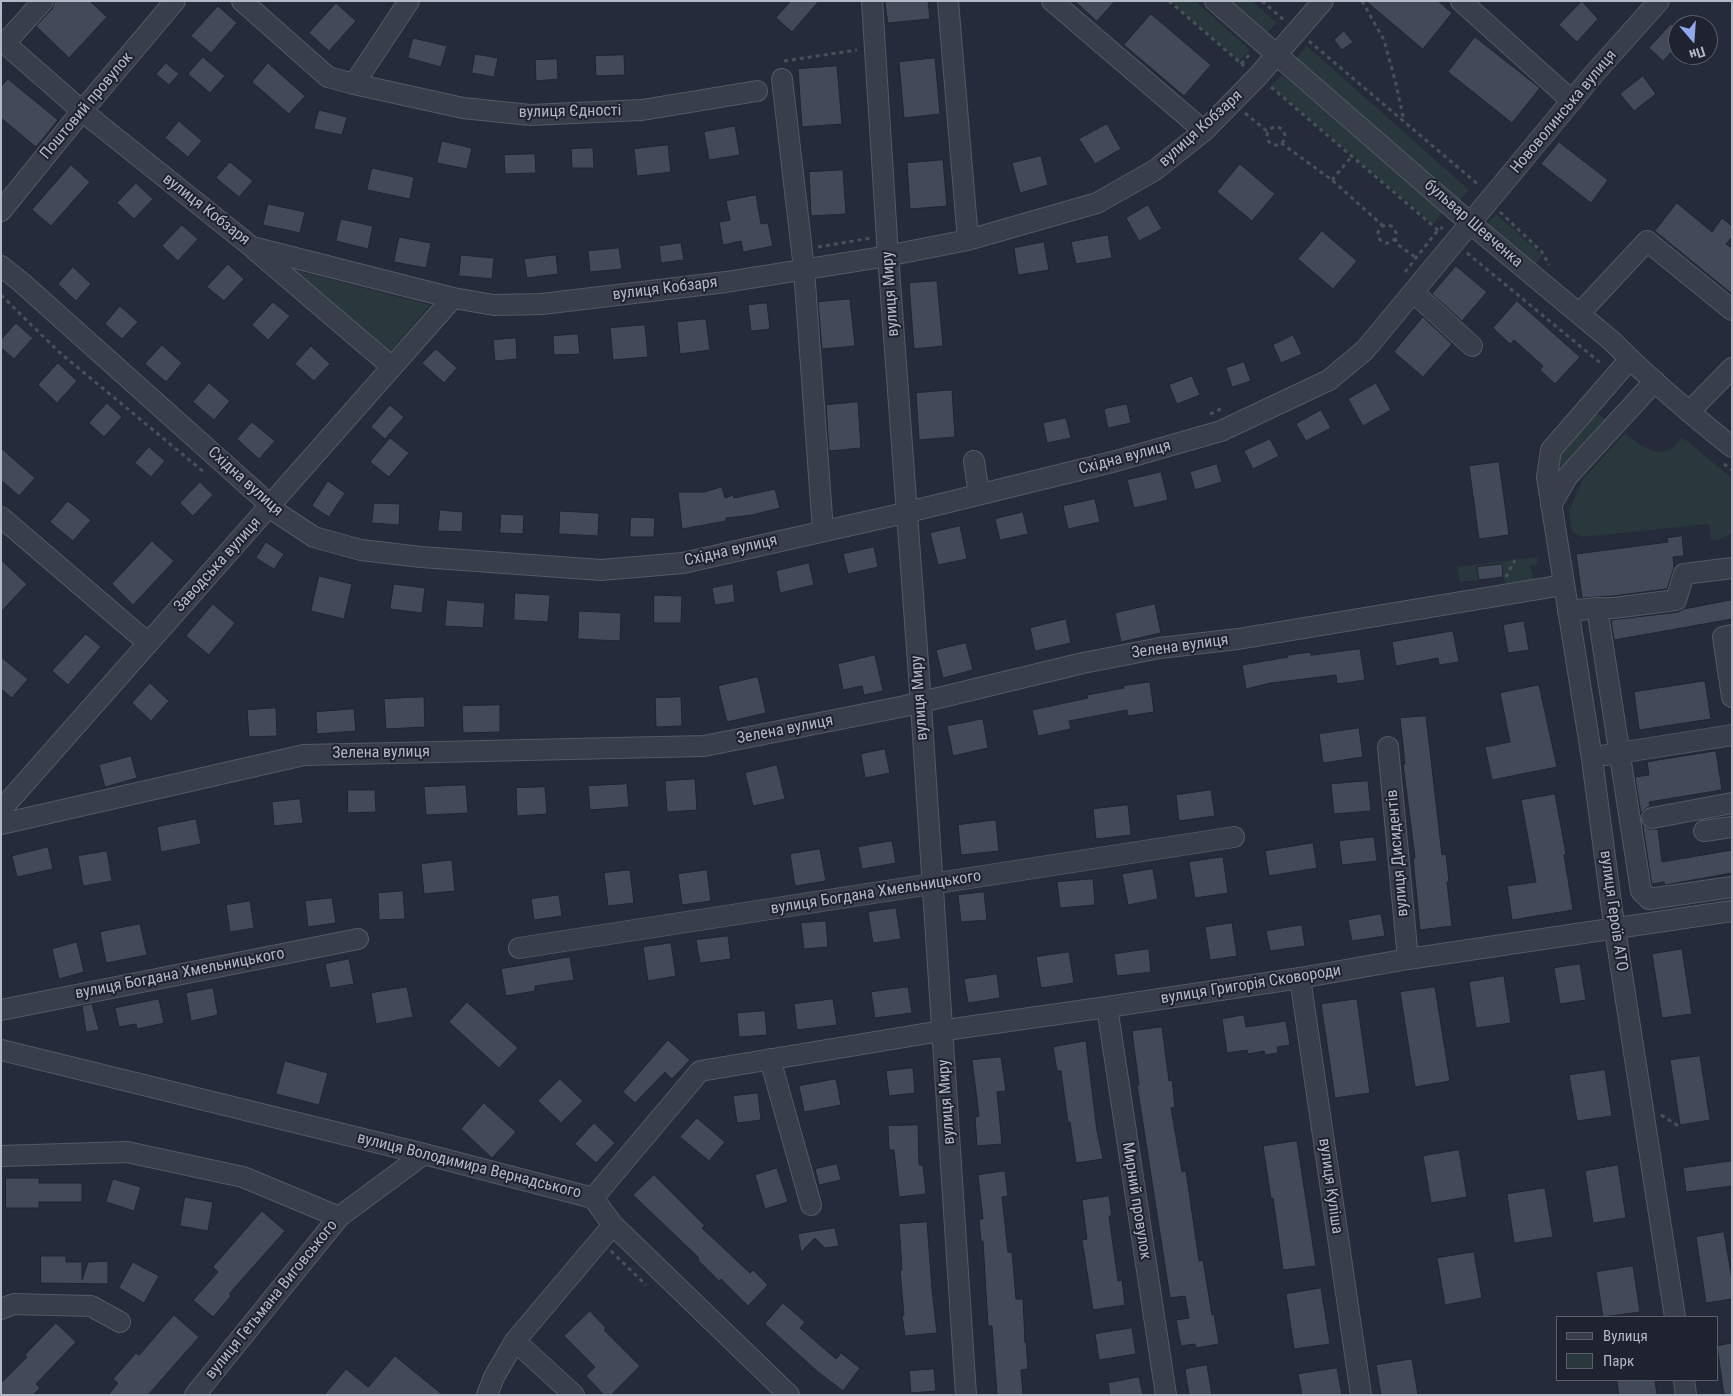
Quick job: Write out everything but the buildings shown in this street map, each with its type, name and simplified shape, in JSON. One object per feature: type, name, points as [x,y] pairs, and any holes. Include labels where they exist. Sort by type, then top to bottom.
[{"type":"street","points":[[3,42],[43,1]]},
{"type":"street","name":"Поштовий провулок","points":[[1,211],[175,1]]},
{"type":"street","name":"вулиця Єдності","points":[[242,1],[328,76],[354,84],[463,108],[530,115],[642,110],[757,91]]},
{"type":"street","points":[[354,84],[409,1]]},
{"type":"street","name":"вулиця Миру","points":[[872,1],[966,1395]]},
{"type":"street","points":[[948,1],[968,240]]},
{"type":"street","points":[[1052,1],[1204,131]]},
{"type":"street","name":"бульвар Шевченка","points":[[1215,1],[1466,219],[1614,342],[1655,381],[1694,407],[1724,452]]},
{"type":"street","name":"вулиця Кобзаря","points":[[3,42],[82,111],[252,247],[453,298],[494,305],[542,304],[726,282],[802,260],[888,256],[968,240],[1098,203],[1155,170],[1204,131],[1258,76],[1323,1]]},
{"type":"street","points":[[1461,1],[1572,100]]},
{"type":"street","name":"Нововолинська вулиця","points":[[1466,219],[1492,198],[1572,100],[1659,1]]},
{"type":"street","points":[[782,79],[802,260],[823,531]]},
{"type":"street","name":"Східна вулиця","points":[[1,266],[259,495],[268,506],[314,537],[362,550],[421,557],[601,570],[683,563],[907,512],[1116,461],[1221,431],[1329,380],[1365,350],[1407,285],[1454,243],[1466,219]]},
{"type":"street","points":[[1579,314],[1647,241],[1732,310]]},
{"type":"street","points":[[252,247],[392,367]]},
{"type":"street","points":[[1407,285],[1472,346]]},
{"type":"street","name":"Заводська вулиця","points":[[1,810],[453,298]]},
{"type":"street","name":"вулиця Героїв АТО","points":[[1630,359],[1551,450],[1547,477],[1592,757],[1614,928],[1675,1316]]},
{"type":"street","points":[[1694,407],[1732,368]]},
{"type":"street","points":[[1551,505],[1567,477],[1655,381]]},
{"type":"street","points":[[974,461],[980,494]]},
{"type":"street","points":[[1,516],[148,643]]},
{"type":"street","points":[[1568,611],[1614,608],[1676,600],[1684,574],[1732,568]]},
{"type":"street","name":"Зелена вулиця","points":[[1,824],[304,755],[704,746],[905,706],[1083,663],[1160,648],[1238,639],[1563,585]]},
{"type":"street","points":[[1597,608],[1641,891],[1649,899],[1732,887]]},
{"type":"street","points":[[1732,635],[1723,637],[1732,697]]},
{"type":"street","points":[[1592,757],[1732,735]]},
{"type":"street","name":"вулиця Дисидентів","points":[[1388,747],[1408,959]]},
{"type":"street","points":[[1652,818],[1732,803]]},
{"type":"street","points":[[1704,830],[1732,827]]},
{"type":"street","name":"вулиця Богдана Хмельницького","points":[[519,948],[1234,837]]},
{"type":"street","name":"вулиця Григорія Сковороди","points":[[593,1198],[700,1071],[942,1031],[1107,1008],[1408,959],[1732,911]]},
{"type":"street","name":"вулиця Богдана Хмельницького","points":[[1,1010],[358,939]]},
{"type":"street","name":"вулиця Куліша","points":[[1300,978],[1361,1395]]},
{"type":"street","name":"Мирний провулок","points":[[1107,1008],[1166,1395]]},
{"type":"street","name":"вулиця Володимира Вернадського","points":[[1,1050],[424,1154],[593,1198],[613,1225],[789,1395]]},
{"type":"street","points":[[770,1060],[811,1205]]},
{"type":"street","points":[[1,1156],[127,1152],[243,1176],[339,1217]]},
{"type":"street","name":"вулиця Гетьмана Виговського","points":[[195,1395],[339,1217],[424,1154]]},
{"type":"street","points":[[487,1395],[514,1341],[613,1225]]},
{"type":"street","points":[[1,1309],[14,1304],[91,1306],[120,1322]]},
{"type":"street","points":[[514,1341],[574,1395]]},
{"type":"street","points":[[1684,1381],[1686,1395]]},
{"type":"path","points":[[1169,1],[1460,250],[1470,255],[1616,375]]},
{"type":"path","points":[[1262,1],[1492,198]]},
{"type":"path","points":[[1362,1],[1384,40],[1404,122]]},
{"type":"path","points":[[782,79],[781,61],[860,49]]},
{"type":"path","points":[[1241,110],[1268,132]]},
{"type":"path","points":[[1275,127],[1280,128],[1285,135],[1282,143],[1276,146],[1270,143],[1267,138],[1268,132],[1275,127]]},
{"type":"path","points":[[1282,143],[1332,180],[1382,225],[1392,226],[1395,229],[1397,244],[1415,257]]},
{"type":"path","points":[[1332,180],[1352,156]]},
{"type":"path","points":[[1407,285],[1415,257],[1438,230],[1466,219]]},
{"type":"path","points":[[1382,225],[1378,229],[1377,235],[1380,240],[1385,243],[1395,238]]},
{"type":"path","points":[[802,260],[873,238]]},
{"type":"path","points":[[1,295],[59,352],[210,477]]},
{"type":"path","points":[[1206,415],[1232,404]]},
{"type":"path","points":[[1724,452],[1732,470]]},
{"type":"path","points":[[1505,580],[1515,560]]},
{"type":"path","points":[[1660,1115],[1680,1127]]},
{"type":"green space","points":[[1170,1],[1195,1],[1250,50],[1239,61]]},
{"type":"green space","points":[[1224,1],[1252,1],[1277,23],[1264,36]]},
{"type":"green space","points":[[1307,46],[1469,190],[1455,206],[1295,59]]},
{"type":"green space","points":[[1282,75],[1443,212],[1433,224],[1271,86]]},
{"type":"green space","points":[[1496,214],[1542,255],[1534,267],[1486,226]]},
{"type":"green space","points":[[287,268],[430,305],[390,352]]},
{"type":"green space","points":[[1592,409],[1607,421],[1566,464],[1561,466],[1558,464],[1556,450]]},
{"type":"green space","points":[[1625,433],[1646,448],[1658,452],[1671,449],[1682,437],[1732,478],[1732,533],[1718,540],[1711,540],[1709,524],[1582,537],[1572,532],[1569,511],[1583,479]]},
{"type":"green space","points":[[1537,557],[1538,564],[1530,566],[1534,580],[1507,585],[1503,577],[1501,564],[1477,567],[1479,580],[1460,582],[1457,567]]}]
